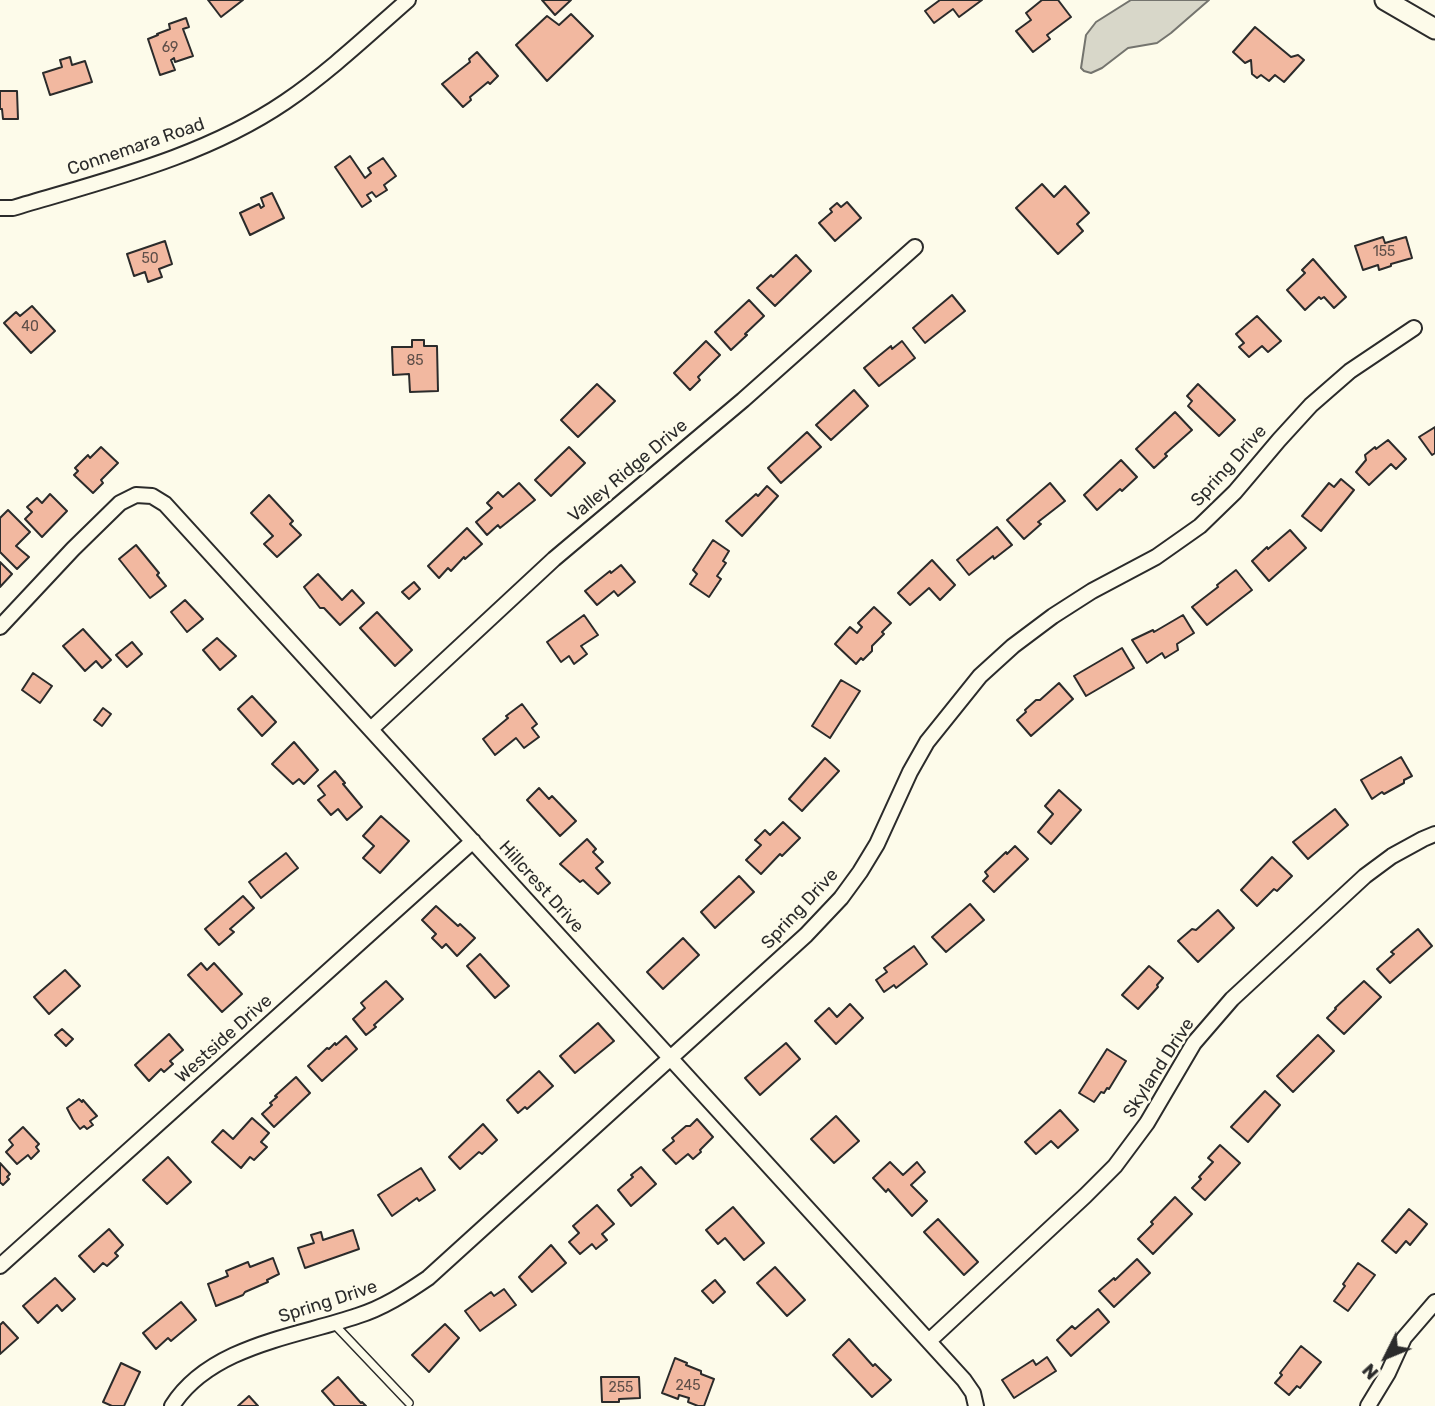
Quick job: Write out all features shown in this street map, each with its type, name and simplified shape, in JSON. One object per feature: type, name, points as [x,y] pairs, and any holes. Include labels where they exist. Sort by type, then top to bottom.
[{"type":"street","name":"Connemara Road","points":[[0,208],[13,208],[121,176],[184,154],[236,131],[322,76],[408,0]]},
{"type":"street","points":[[1385,0],[1435,29]]},
{"type":"street","name":"Valley Ridge Drive","points":[[371,729],[554,559],[743,400],[915,247]]},
{"type":"street","name":"Spring Drive","points":[[172,1406],[188,1386],[235,1354],[384,1306],[428,1278],[806,936],[841,898],[877,844],[927,742],[980,676],[1013,646],[1053,616],[1092,591],[1156,557],[1200,526],[1235,492],[1311,405],[1350,371],[1413,328]]},
{"type":"street","name":"Hillcrest Drive","points":[[0,627],[120,503],[136,495],[152,496],[165,504],[929,1341],[964,1380],[973,1393],[976,1406]]},
{"type":"street","name":"Skyland Drive","points":[[929,1341],[1115,1166],[1147,1123],[1195,1043],[1232,999],[1365,876],[1392,856],[1435,834]]},
{"type":"street","name":"Westside Drive","points":[[0,1266],[473,841]]},
{"type":"street","points":[[1368,1406],[1388,1373],[1404,1338],[1435,1301]]},
{"type":"lane","points":[[334,1324],[409,1403]]},
{"type":"shaded area","points":[[1131,0],[1209,0],[1157,43],[1128,48],[1102,68],[1091,73],[1084,71],[1081,68],[1086,35],[1096,22]]},
{"type":"building","points":[[208,0],[243,0],[221,17]]},
{"type":"building","points":[[542,0],[571,0],[555,15]]},
{"type":"building","points":[[940,0],[982,0],[959,17],[953,9],[934,23],[925,11]]},
{"type":"building","points":[[1042,0],[1058,0],[1071,17],[1047,35],[1050,39],[1033,52],[1016,31],[1031,20],[1026,13]]},
{"type":"building","points":[[571,14],[593,36],[547,81],[516,45],[547,16],[559,25]]},
{"type":"building","points":[[186,18],[189,27],[183,29],[193,56],[175,62],[174,58],[171,60],[175,70],[160,75],[148,39],[170,29],[169,24]]},
{"type":"building","points":[[1255,27],[1291,57],[1298,55],[1304,60],[1284,82],[1275,75],[1269,81],[1261,75],[1257,78],[1252,74],[1251,60],[1245,63],[1233,52]]},
{"type":"building","points":[[477,52],[498,76],[470,97],[471,100],[463,107],[442,84],[470,62],[469,59]]},
{"type":"building","points":[[70,57],[72,65],[85,61],[92,82],[50,95],[43,73],[62,67],[60,60]]},
{"type":"building","points":[[0,91],[17,91],[18,119],[3,119]]},
{"type":"building","points":[[350,156],[365,178],[371,173],[368,168],[383,158],[396,176],[384,185],[387,190],[376,197],[372,192],[367,195],[371,201],[362,207],[335,167]]},
{"type":"building","points":[[1042,184],[1054,197],[1065,186],[1089,213],[1077,224],[1083,231],[1058,254],[1016,208]]},
{"type":"building","points":[[272,193],[284,218],[250,235],[240,213],[259,204],[261,208],[264,206],[261,198]]},
{"type":"building","points":[[847,202],[861,218],[835,241],[819,223],[832,212],[830,209],[837,203],[841,207]]},
{"type":"building","points":[[1383,237],[1385,243],[1406,237],[1412,258],[1379,270],[1378,265],[1363,270],[1355,246]]},
{"type":"building","points":[[165,241],[172,264],[159,269],[162,277],[148,282],[145,272],[134,276],[127,254]]},
{"type":"building","points":[[796,255],[811,271],[775,306],[757,288]]},
{"type":"building","points":[[1313,259],[1346,297],[1334,308],[1324,297],[1319,297],[1305,310],[1287,290],[1305,273],[1302,270]]},
{"type":"building","points":[[952,295],[965,311],[925,343],[913,328]]},
{"type":"building","points":[[749,300],[764,316],[731,350],[715,332]]},
{"type":"building","points":[[32,306],[55,331],[31,353],[4,323],[16,312],[20,316]]},
{"type":"building","points":[[1257,316],[1281,341],[1268,352],[1262,346],[1249,357],[1239,347],[1244,343],[1236,334]]},
{"type":"building","points":[[412,340],[424,340],[424,346],[437,346],[438,391],[410,392],[409,374],[393,375],[392,347],[412,347]]},
{"type":"building","points":[[706,341],[720,355],[698,377],[700,380],[690,390],[674,373]]},
{"type":"building","points":[[902,341],[915,358],[879,386],[864,368],[891,346],[892,349]]},
{"type":"building","points":[[597,384],[615,401],[578,437],[561,420]]},
{"type":"building","points":[[1198,384],[1235,420],[1219,436],[1188,406],[1192,401],[1187,396]]},
{"type":"building","points":[[854,390],[868,406],[831,440],[816,425]]},
{"type":"building","points":[[1175,412],[1192,430],[1165,454],[1167,456],[1154,468],[1136,449]]},
{"type":"building","points":[[1435,427],[1435,453],[1432,455],[1419,437]]},
{"type":"building","points":[[807,432],[821,447],[781,483],[768,468]]},
{"type":"building","points":[[1388,440],[1406,459],[1396,469],[1391,464],[1369,485],[1356,472],[1366,460],[1365,455]]},
{"type":"building","points":[[101,447],[118,463],[101,480],[103,483],[93,493],[74,475],[78,471],[75,468]]},
{"type":"building","points":[[569,447],[585,463],[551,496],[535,480]]},
{"type":"building","points":[[1121,460],[1137,477],[1097,510],[1084,495]]},
{"type":"building","points":[[1341,479],[1354,490],[1321,531],[1302,516],[1329,483],[1334,487]]},
{"type":"building","points":[[519,483],[535,500],[487,535],[476,522],[492,508],[487,503],[498,492],[503,497]]},
{"type":"building","points":[[1050,483],[1065,501],[1038,522],[1041,524],[1024,539],[1007,520]]},
{"type":"building","points":[[767,486],[778,496],[742,536],[726,521]]},
{"type":"building","points":[[50,494],[67,511],[42,537],[25,519],[32,512],[27,507],[37,498],[42,503]]},
{"type":"building","points":[[269,495],[293,521],[290,524],[301,535],[277,557],[264,544],[273,536],[251,513]]},
{"type":"building","points":[[8,510],[30,532],[16,546],[29,557],[17,569],[0,552],[0,518]]},
{"type":"building","points":[[997,527],[1012,545],[969,575],[957,560]]},
{"type":"building","points":[[467,528],[482,544],[451,571],[448,568],[439,578],[428,566]]},
{"type":"building","points":[[1290,530],[1306,548],[1269,581],[1252,561]]},
{"type":"building","points":[[713,540],[729,551],[723,561],[726,563],[717,576],[721,579],[709,597],[690,584],[697,574],[693,570]]},
{"type":"building","points":[[136,545],[166,586],[150,598],[119,559]]},
{"type":"building","points":[[932,560],[955,585],[940,600],[929,588],[910,605],[898,593]]},
{"type":"building","points":[[0,562],[12,574],[0,587]]},
{"type":"building","points":[[621,565],[635,582],[618,596],[614,591],[597,605],[585,591]]},
{"type":"building","points":[[1236,570],[1252,590],[1207,625],[1192,607]]},
{"type":"building","points":[[318,574],[342,600],[352,590],[364,603],[340,625],[324,608],[320,608],[304,587]]},
{"type":"building","points":[[414,582],[420,589],[409,599],[402,592]]},
{"type":"building","points":[[185,600],[203,619],[187,632],[171,612]]},
{"type":"building","points":[[874,607],[891,623],[872,646],[872,651],[856,664],[835,644],[850,627],[857,633],[862,627],[858,623]]},
{"type":"building","points":[[377,612],[412,650],[395,666],[360,628]]},
{"type":"building","points":[[584,615],[598,635],[581,646],[587,654],[574,664],[569,656],[561,662],[547,642]]},
{"type":"building","points":[[1183,615],[1194,633],[1177,644],[1178,650],[1165,658],[1162,653],[1147,663],[1132,640],[1153,630],[1154,632]]},
{"type":"building","points":[[83,629],[111,660],[102,668],[96,661],[85,671],[63,646]]},
{"type":"building","points":[[217,638],[236,656],[220,670],[203,650]]},
{"type":"building","points":[[132,642],[142,654],[127,667],[116,655]]},
{"type":"building","points":[[1122,648],[1134,668],[1086,696],[1074,676]]},
{"type":"building","points":[[33,673],[52,686],[40,703],[22,690]]},
{"type":"building","points":[[841,680],[860,691],[830,738],[812,726]]},
{"type":"building","points":[[1059,683],[1073,699],[1031,736],[1017,720],[1036,700],[1040,700]]},
{"type":"building","points":[[252,696],[276,722],[262,736],[238,709]]},
{"type":"building","points":[[522,704],[537,724],[532,728],[539,737],[524,748],[516,738],[495,755],[483,739]]},
{"type":"building","points":[[103,708],[111,714],[102,726],[94,720]]},
{"type":"building","points":[[294,742],[318,770],[304,784],[299,779],[293,784],[272,764]]},
{"type":"building","points":[[1401,757],[1412,776],[1372,799],[1361,780]]},
{"type":"building","points":[[825,758],[839,771],[802,811],[789,799]]},
{"type":"building","points":[[335,771],[362,807],[347,820],[338,809],[331,815],[318,800],[325,795],[318,786]]},
{"type":"building","points":[[539,788],[549,799],[552,796],[576,821],[560,836],[527,800]]},
{"type":"building","points":[[1059,790],[1081,810],[1051,844],[1038,832],[1053,814],[1045,806]]},
{"type":"building","points":[[1335,809],[1348,825],[1308,859],[1293,842]]},
{"type":"building","points":[[381,816],[409,841],[380,873],[363,858],[374,846],[363,836]]},
{"type":"building","points":[[783,822],[800,838],[761,874],[746,860],[761,845],[755,840],[765,830],[770,835]]},
{"type":"building","points":[[587,839],[596,849],[593,852],[603,862],[596,868],[610,883],[598,894],[560,864]]},
{"type":"building","points":[[1015,846],[1028,859],[994,892],[983,881],[988,876],[985,872]]},
{"type":"building","points":[[286,853],[298,868],[261,898],[249,882]]},
{"type":"building","points":[[1272,857],[1292,876],[1257,906],[1241,890]]},
{"type":"building","points":[[739,876],[754,892],[715,928],[701,912]]},
{"type":"building","points":[[243,896],[254,908],[230,929],[234,932],[219,945],[205,929]]},
{"type":"building","points":[[970,904],[984,920],[946,952],[932,937]]},
{"type":"building","points":[[436,906],[475,938],[457,956],[446,944],[442,948],[432,938],[436,934],[422,920]]},
{"type":"building","points":[[1218,910],[1234,928],[1198,962],[1178,941],[1192,929],[1196,930]]},
{"type":"building","points":[[1418,929],[1432,946],[1390,983],[1377,969],[1394,954],[1391,952]]},
{"type":"building","points":[[683,938],[699,955],[663,989],[647,972]]},
{"type":"building","points":[[914,946],[927,964],[896,988],[894,985],[884,992],[876,980],[887,972],[884,968]]},
{"type":"building","points":[[480,954],[509,986],[495,998],[467,966]]},
{"type":"building","points":[[201,963],[207,970],[214,963],[242,994],[222,1012],[188,975]]},
{"type":"building","points":[[1149,966],[1163,978],[1138,1009],[1122,995]]},
{"type":"building","points":[[65,970],[80,986],[49,1014],[34,997]]},
{"type":"building","points":[[386,981],[403,999],[366,1035],[353,1019],[365,1008],[361,1003]]},
{"type":"building","points":[[1364,981],[1381,997],[1344,1034],[1327,1018]]},
{"type":"building","points":[[850,1004],[863,1018],[836,1044],[815,1021],[829,1008],[837,1017]]},
{"type":"building","points":[[598,1023],[614,1041],[575,1073],[560,1056]]},
{"type":"building","points":[[62,1029],[73,1039],[66,1046],[55,1035]]},
{"type":"building","points":[[169,1034],[183,1050],[170,1061],[173,1064],[164,1072],[161,1069],[149,1081],[135,1065]]},
{"type":"building","points":[[1318,1035],[1334,1051],[1293,1092],[1277,1076]]},
{"type":"building","points":[[346,1036],[357,1049],[322,1081],[308,1066],[327,1048],[335,1043],[336,1045]]},
{"type":"building","points":[[786,1043],[800,1059],[760,1095],[745,1078]]},
{"type":"building","points":[[1107,1049],[1126,1061],[1109,1089],[1101,1092],[1094,1102],[1079,1093]]},
{"type":"building","points":[[539,1071],[553,1086],[527,1109],[525,1107],[518,1113],[507,1100]]},
{"type":"building","points":[[296,1077],[310,1093],[274,1127],[262,1114],[272,1105],[270,1103],[277,1097],[275,1096]]},
{"type":"building","points":[[1265,1091],[1280,1105],[1248,1142],[1231,1127]]},
{"type":"building","points":[[79,1099],[97,1116],[90,1121],[93,1125],[87,1129],[84,1126],[80,1129],[67,1108]]},
{"type":"building","points":[[1060,1110],[1078,1130],[1058,1148],[1051,1141],[1036,1154],[1025,1142]]},
{"type":"building","points":[[836,1116],[859,1141],[834,1163],[811,1139]]},
{"type":"building","points":[[252,1118],[269,1133],[261,1142],[267,1147],[254,1160],[250,1157],[241,1168],[212,1142],[223,1130],[233,1139]]},
{"type":"building","points":[[697,1119],[713,1137],[693,1159],[688,1154],[676,1164],[663,1150],[674,1141],[672,1138]]},
{"type":"building","points":[[483,1124],[497,1140],[460,1169],[449,1157]]},
{"type":"building","points":[[23,1127],[39,1144],[36,1147],[39,1151],[31,1159],[28,1155],[17,1164],[6,1152],[13,1145],[9,1140]]},
{"type":"building","points":[[1220,1145],[1240,1163],[1205,1200],[1192,1188],[1213,1162],[1208,1158]]},
{"type":"building","points":[[168,1157],[191,1182],[167,1204],[143,1180]]},
{"type":"building","points":[[890,1162],[903,1175],[917,1162],[925,1172],[911,1185],[927,1201],[912,1216],[888,1189],[886,1192],[873,1178]]},
{"type":"building","points":[[0,1163],[10,1174],[3,1185],[0,1183]]},
{"type":"building","points":[[641,1167],[656,1184],[631,1206],[618,1190]]},
{"type":"building","points":[[421,1168],[435,1190],[419,1201],[417,1198],[392,1216],[378,1195]]},
{"type":"building","points":[[1175,1197],[1192,1214],[1153,1254],[1138,1239]]},
{"type":"building","points":[[597,1205],[614,1224],[602,1234],[607,1240],[596,1249],[592,1244],[580,1254],[569,1242],[579,1233],[573,1226]]},
{"type":"building","points":[[733,1207],[764,1243],[744,1260],[725,1238],[718,1244],[706,1230]]},
{"type":"building","points":[[1409,1209],[1427,1224],[1410,1245],[1406,1241],[1396,1253],[1382,1241]]},
{"type":"building","points":[[938,1219],[978,1262],[964,1275],[924,1232]]},
{"type":"building","points":[[109,1229],[123,1245],[115,1253],[118,1256],[107,1266],[103,1263],[94,1272],[79,1256]]},
{"type":"building","points":[[353,1230],[359,1249],[305,1268],[298,1248],[314,1243],[311,1235],[321,1232],[323,1240]]},
{"type":"building","points":[[551,1245],[566,1263],[532,1292],[519,1277]]},
{"type":"building","points":[[273,1258],[279,1274],[243,1295],[216,1306],[208,1284],[228,1276],[226,1271],[248,1262],[250,1267]]},
{"type":"building","points":[[1137,1259],[1150,1273],[1114,1307],[1099,1291]]},
{"type":"building","points":[[1358,1263],[1375,1275],[1348,1311],[1334,1301]]},
{"type":"building","points":[[775,1267],[805,1300],[787,1316],[757,1283]]},
{"type":"building","points":[[55,1278],[75,1299],[62,1311],[57,1305],[38,1323],[23,1306]]},
{"type":"building","points":[[715,1280],[725,1292],[713,1303],[702,1291]]},
{"type":"building","points":[[504,1289],[516,1305],[480,1331],[465,1311],[491,1292],[494,1296]]},
{"type":"building","points":[[181,1302],[196,1320],[171,1341],[168,1338],[156,1349],[143,1333]]},
{"type":"building","points":[[1098,1309],[1109,1322],[1071,1356],[1057,1340],[1072,1326],[1075,1329]]},
{"type":"building","points":[[3,1322],[18,1338],[0,1354],[0,1325]]},
{"type":"building","points":[[445,1324],[459,1338],[429,1372],[412,1355]]},
{"type":"building","points":[[849,1339],[873,1366],[875,1364],[891,1380],[872,1397],[833,1355]]},
{"type":"building","points":[[1301,1346],[1321,1362],[1300,1388],[1297,1386],[1289,1395],[1275,1383]]},
{"type":"building","points":[[1047,1357],[1056,1371],[1014,1398],[1002,1380],[1033,1360],[1036,1365]]},
{"type":"building","points":[[675,1358],[714,1379],[704,1406],[688,1402],[689,1398],[679,1395],[678,1399],[662,1393]]},
{"type":"building","points":[[121,1363],[140,1372],[124,1406],[112,1406],[103,1402]]},
{"type":"building","points":[[338,1377],[366,1406],[335,1406],[322,1391]]},
{"type":"building","points":[[601,1377],[639,1377],[640,1398],[602,1402]]},
{"type":"building","points":[[249,1396],[258,1406],[238,1406]]}]
